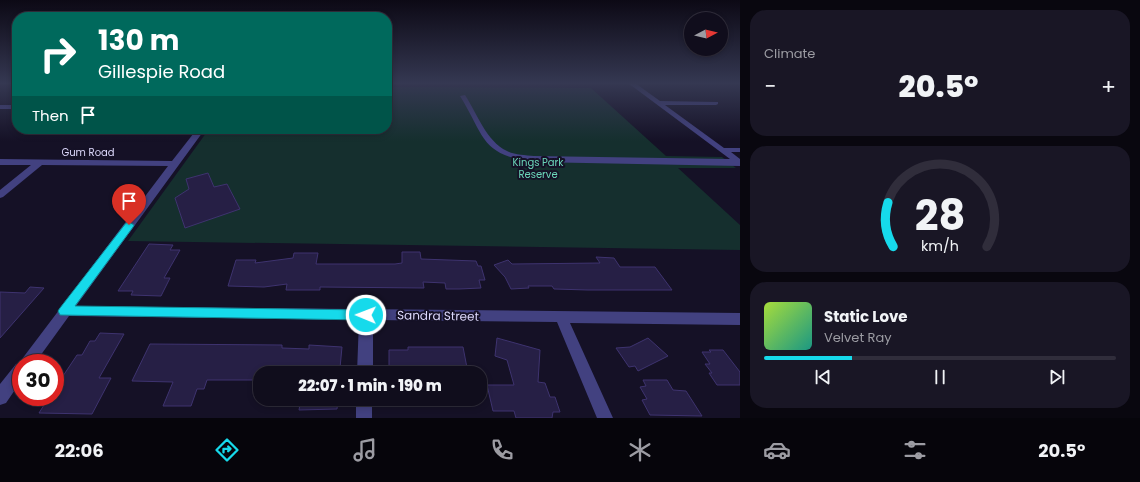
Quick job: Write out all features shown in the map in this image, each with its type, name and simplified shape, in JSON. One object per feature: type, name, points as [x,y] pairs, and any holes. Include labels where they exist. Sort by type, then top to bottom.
[{"type":"street","points":[[467,103],[476,115],[490,144],[504,153],[519,158],[740,163]]},
{"type":"street","points":[[659,103],[716,103]]},
{"type":"street","points":[[659,103],[740,163]]},
{"type":"street","points":[[0,107],[12,107]]},
{"type":"street","points":[[33,354],[198,134]]},
{"type":"street","points":[[723,150],[740,150]]},
{"type":"street","name":"Gum Road","points":[[0,162],[176,164]]},
{"type":"street","points":[[0,195],[40,162]]},
{"type":"street","name":"Sandra Street","points":[[64,311],[740,319]]},
{"type":"street","points":[[365,366],[366,315]]},
{"type":"street","points":[[561,317],[605,418]]},
{"type":"street","points":[[0,397],[12,381]]},
{"type":"street","points":[[364,406],[364,418]]},
{"type":"green space","name":"Kings Park Reserve","points":[[392,103],[607,103],[666,156],[722,157],[736,168],[678,168],[740,225],[740,250],[128,241],[205,134],[392,134]]},
{"type":"building","points":[[208,173],[214,187],[227,184],[240,209],[185,228],[175,198],[189,189],[186,179]]},
{"type":"building","points":[[149,244],[173,245],[170,250],[180,250],[164,278],[170,278],[161,296],[131,295],[133,291],[118,291]]},
{"type":"building","points":[[402,252],[420,252],[421,259],[476,261],[478,266],[481,266],[485,280],[479,280],[481,288],[459,289],[446,289],[445,283],[423,282],[424,288],[320,287],[320,290],[286,290],[287,284],[264,287],[228,286],[236,260],[256,260],[255,263],[293,258],[294,253],[318,253],[316,264],[395,264],[402,263]]},
{"type":"building","points":[[596,257],[614,258],[620,267],[655,267],[672,290],[554,289],[552,286],[528,286],[529,288],[511,289],[505,277],[494,265],[508,260],[512,264],[600,263]]},
{"type":"building","points":[[30,287],[44,288],[0,338],[0,292],[25,293]]},
{"type":"building","points":[[100,333],[124,334],[99,378],[111,378],[92,414],[39,413],[43,406],[64,406],[64,374],[77,355],[82,355],[90,341],[95,341]]},
{"type":"building","points":[[497,338],[540,350],[538,382],[545,383],[550,397],[555,397],[560,412],[553,412],[552,418],[516,418],[514,411],[493,411],[487,385],[514,385],[507,360],[495,356]]},
{"type":"building","points":[[648,338],[668,356],[638,371],[635,366],[629,367],[616,348],[630,347]]},
{"type":"building","points":[[150,344],[282,345],[282,348],[309,349],[309,345],[342,347],[340,366],[253,366],[253,380],[207,380],[204,389],[197,389],[191,406],[163,406],[173,382],[132,381]]},
{"type":"building","points":[[408,347],[463,347],[467,366],[389,366],[389,350],[408,350]]},
{"type":"building","points":[[709,350],[723,350],[740,372],[740,385],[717,385],[709,373],[712,373],[705,364],[710,364],[702,352],[711,352]]},
{"type":"building","points":[[643,380],[667,380],[673,390],[686,391],[702,416],[650,415],[642,400],[647,399],[640,387],[646,386]]},
{"type":"building","points":[[300,406],[337,406],[337,409],[299,410]]},
{"type":"route","points":[[129,225],[64,311],[366,315]]}]
